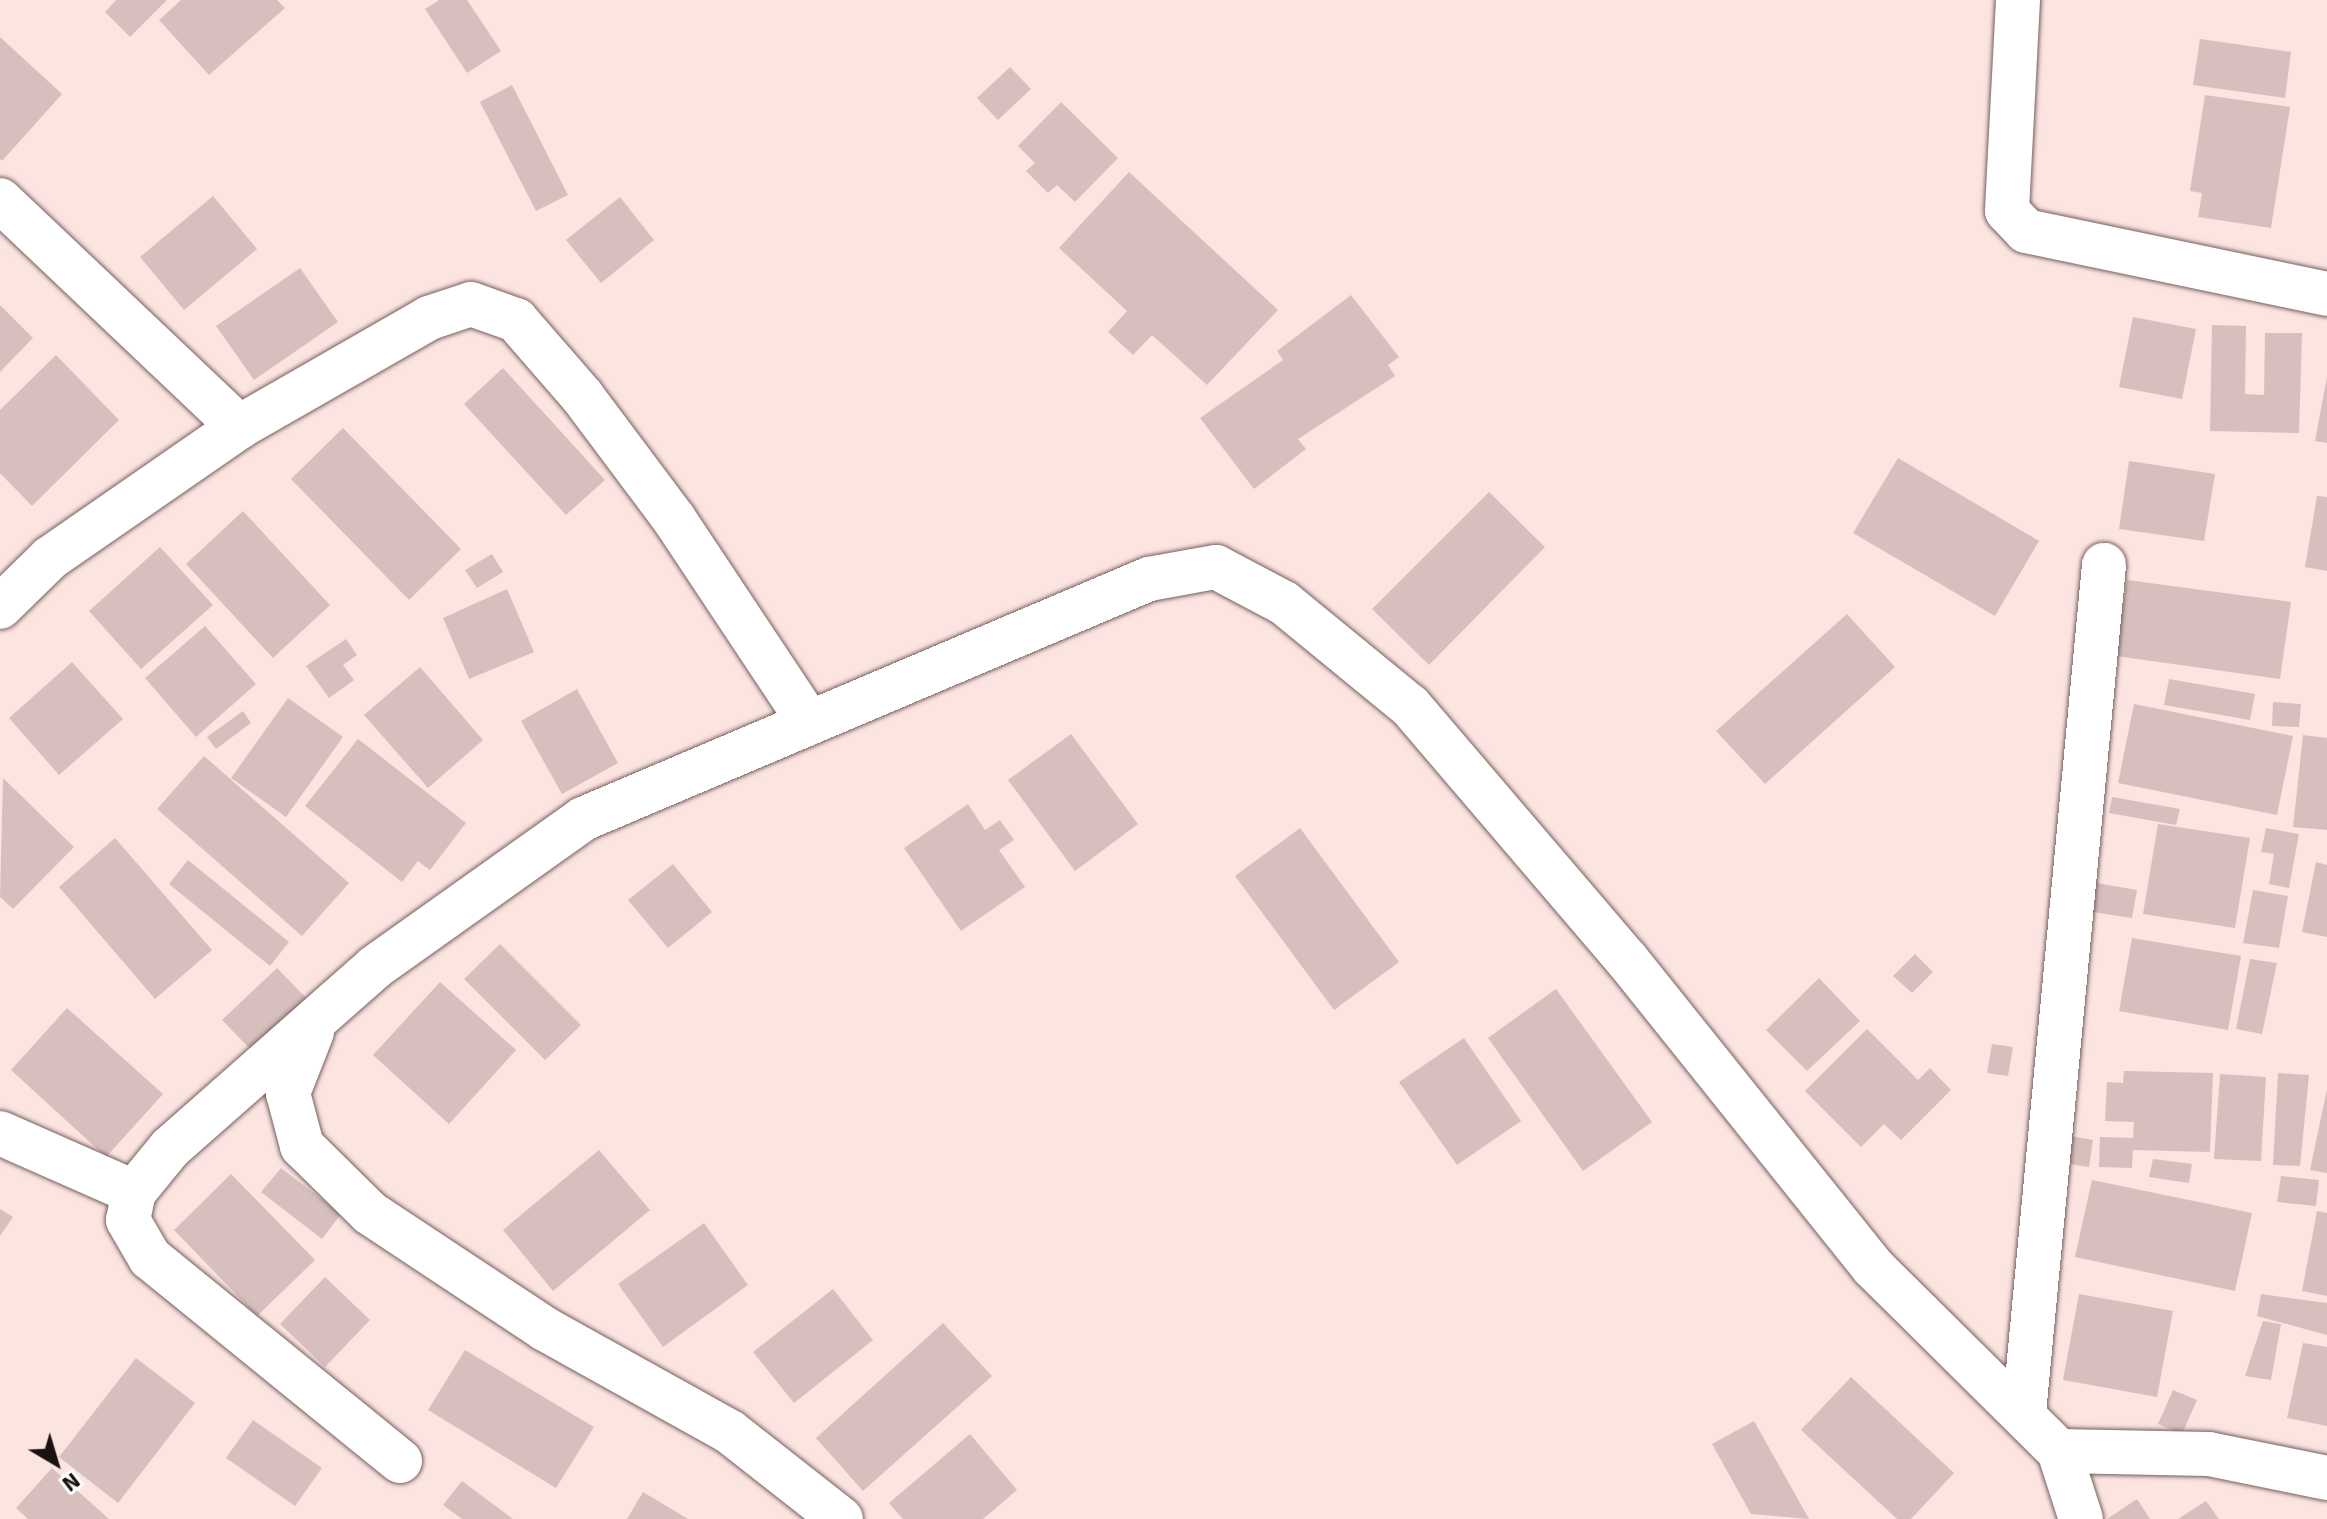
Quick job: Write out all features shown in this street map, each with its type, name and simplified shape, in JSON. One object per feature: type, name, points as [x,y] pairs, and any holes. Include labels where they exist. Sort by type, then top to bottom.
[{"type":"street","points":[[2018,0],[2007,211],[2026,231],[2327,294]]},
{"type":"street","points":[[0,200],[239,427]]},
{"type":"street","points":[[0,607],[50,558],[239,427],[429,318],[471,304],[516,320],[674,519],[809,722]]},
{"type":"street","points":[[2024,1413],[2104,565]]},
{"type":"street","points":[[400,1461],[150,1258],[128,1220],[134,1192],[170,1148],[315,1026],[375,967],[583,819],[1149,579],[1216,567],[1284,603],[1410,706],[1627,960],[1873,1267],[2024,1413],[2059,1451],[2081,1519]]},
{"type":"street","points":[[315,1026],[288,1093],[302,1146],[370,1213],[545,1329],[730,1432],[832,1515]]},
{"type":"street","points":[[0,1133],[134,1192]]},
{"type":"street","points":[[2059,1451],[2209,1454],[2327,1478]]},
{"type":"building","points":[[116,0],[167,0],[130,37],[105,12]]},
{"type":"building","points":[[181,0],[277,0],[285,8],[209,75],[159,20]]},
{"type":"building","points":[[439,0],[467,0],[501,51],[467,73],[425,9]]},
{"type":"building","points":[[0,37],[62,94],[2,161],[0,159]]},
{"type":"building","points":[[2200,39],[2291,52],[2285,98],[2193,85]]},
{"type":"building","points":[[1010,67],[1031,89],[998,120],[977,98]]},
{"type":"building","points":[[512,85],[568,195],[536,211],[480,102]]},
{"type":"building","points":[[2205,95],[2290,107],[2271,228],[2198,217],[2202,193],[2190,191]]},
{"type":"building","points":[[1061,102],[1118,158],[1075,202],[1057,185],[1048,193],[1026,171],[1035,163],[1018,146]]},
{"type":"building","points":[[1129,172],[1278,310],[1207,385],[1152,335],[1133,355],[1108,332],[1127,311],[1059,248]]},
{"type":"building","points":[[213,196],[257,249],[184,310],[140,257]]},
{"type":"building","points":[[620,197],[654,240],[601,283],[566,240]]},
{"type":"building","points":[[300,268],[338,322],[254,380],[216,326]]},
{"type":"building","points":[[1351,295],[1399,357],[1388,365],[1395,376],[1298,439],[1306,449],[1254,489],[1200,418],[1283,360],[1277,351]]},
{"type":"building","points":[[0,305],[33,338],[0,372]]},
{"type":"building","points":[[2133,317],[2196,329],[2182,399],[2119,387]]},
{"type":"building","points":[[2212,325],[2246,326],[2245,394],[2264,395],[2265,333],[2302,333],[2299,433],[2210,431]]},
{"type":"building","points":[[56,355],[119,420],[32,506],[0,473],[0,410]]},
{"type":"building","points":[[503,368],[605,480],[566,515],[464,404]]},
{"type":"building","points":[[2327,377],[2327,443],[2315,441]]},
{"type":"building","points":[[343,428],[461,549],[409,600],[291,479]]},
{"type":"building","points":[[1898,458],[2039,541],[1995,616],[1853,533]]},
{"type":"building","points":[[2129,461],[2215,474],[2204,541],[2119,529]]},
{"type":"building","points":[[1489,492],[1545,547],[1429,665],[1372,609]]},
{"type":"building","points":[[2317,496],[2327,497],[2327,571],[2305,567]]},
{"type":"building","points":[[243,511],[330,605],[273,658],[186,564]]},
{"type":"building","points":[[160,547],[213,605],[141,669],[89,611]]},
{"type":"building","points":[[492,554],[503,572],[477,588],[465,570]]},
{"type":"building","points":[[2127,580],[2291,602],[2280,679],[2116,656]]},
{"type":"building","points":[[507,589],[534,652],[469,679],[443,618]]},
{"type":"building","points":[[1847,614],[1895,667],[1765,784],[1716,731]]},
{"type":"building","points":[[205,626],[256,684],[196,737],[145,678]]},
{"type":"building","points":[[346,639],[357,655],[343,665],[354,680],[329,698],[306,666]]},
{"type":"building","points":[[72,662],[123,719],[59,775],[9,718]]},
{"type":"building","points":[[420,667],[483,740],[428,788],[364,715]]},
{"type":"building","points":[[2169,679],[2255,694],[2250,720],[2164,705]]},
{"type":"building","points":[[577,689],[618,763],[562,794],[521,721]]},
{"type":"building","points":[[288,698],[343,737],[286,817],[231,778]]},
{"type":"building","points":[[2273,702],[2301,704],[2299,727],[2272,726]]},
{"type":"building","points":[[2134,704],[2293,736],[2277,815],[2118,783]]},
{"type":"building","points":[[243,711],[251,723],[216,749],[207,737]]},
{"type":"building","points":[[1071,734],[1138,824],[1075,871],[1008,780]]},
{"type":"building","points":[[2303,735],[2327,738],[2327,830],[2293,827]]},
{"type":"building","points":[[358,739],[466,823],[430,870],[418,861],[402,882],[305,806]]},
{"type":"building","points":[[204,756],[349,883],[302,936],[157,809]]},
{"type":"building","points":[[3,778],[74,847],[13,909],[0,897]]},
{"type":"building","points":[[2112,797],[2180,809],[2176,825],[2109,813]]},
{"type":"building","points":[[968,804],[985,830],[1000,820],[1014,840],[999,850],[1025,887],[961,931],[904,848]]},
{"type":"building","points":[[2158,824],[2250,838],[2235,928],[2143,914]]},
{"type":"building","points":[[1300,828],[1399,962],[1334,1010],[1235,876]]},
{"type":"building","points":[[2266,828],[2299,834],[2289,888],[2269,884],[2274,854],[2261,852]]},
{"type":"building","points":[[115,838],[212,950],[155,999],[59,887]]},
{"type":"building","points":[[188,860],[289,942],[270,966],[169,884]]},
{"type":"building","points":[[2316,862],[2327,865],[2327,937],[2302,932]]},
{"type":"building","points":[[673,864],[712,912],[668,948],[628,900]]},
{"type":"building","points":[[2085,881],[2137,890],[2132,918],[2079,910]]},
{"type":"building","points":[[2253,890],[2288,896],[2279,948],[2243,943]]},
{"type":"building","points":[[2132,938],[2241,956],[2228,1030],[2119,1011]]},
{"type":"building","points":[[500,944],[581,1025],[545,1060],[464,979]]},
{"type":"building","points":[[1915,954],[1933,972],[1912,993],[1893,976]]},
{"type":"building","points":[[2250,959],[2277,963],[2262,1034],[2236,1029]]},
{"type":"building","points":[[277,968],[311,1003],[257,1056],[222,1020]]},
{"type":"building","points":[[1819,978],[1860,1021],[1807,1071],[1766,1030]]},
{"type":"building","points":[[440,982],[516,1050],[449,1124],[373,1055]]},
{"type":"building","points":[[1556,989],[1652,1122],[1583,1171],[1488,1038]]},
{"type":"building","points":[[67,1008],[163,1094],[106,1157],[11,1070]]},
{"type":"building","points":[[1867,1029],[1918,1080],[1930,1068],[1951,1090],[1901,1140],[1884,1124],[1861,1147],[1805,1091]]},
{"type":"building","points":[[1464,1038],[1521,1121],[1457,1165],[1399,1082]]},
{"type":"building","points":[[1992,1044],[2013,1047],[2008,1076],[1987,1073]]},
{"type":"building","points":[[2124,1071],[2213,1073],[2210,1152],[2133,1150],[2132,1168],[2099,1167],[2100,1137],[2133,1138],[2134,1122],[2105,1121],[2107,1082],[2123,1083]]},
{"type":"building","points":[[2278,1073],[2309,1075],[2300,1166],[2273,1165]]},
{"type":"building","points":[[2220,1074],[2266,1077],[2261,1161],[2214,1159]]},
{"type":"building","points":[[2327,1089],[2327,1173],[2310,1170]]},
{"type":"building","points":[[2060,1134],[2093,1140],[2089,1167],[2055,1162]]},
{"type":"building","points":[[599,1150],[650,1210],[553,1291],[503,1230]]},
{"type":"building","points":[[2153,1159],[2192,1164],[2189,1183],[2149,1177]]},
{"type":"building","points":[[281,1168],[341,1214],[322,1239],[261,1192]]},
{"type":"building","points":[[231,1174],[315,1260],[257,1316],[174,1230]]},
{"type":"building","points":[[2281,1176],[2319,1180],[2316,1206],[2277,1202]]},
{"type":"building","points":[[2092,1180],[2252,1213],[2235,1291],[2075,1257]]},
{"type":"building","points":[[0,1209],[13,1217],[0,1236]]},
{"type":"building","points":[[2317,1211],[2327,1213],[2327,1296],[2302,1291]]},
{"type":"building","points":[[704,1223],[748,1285],[663,1347],[618,1284]]},
{"type":"building","points":[[325,1277],[370,1320],[325,1367],[280,1324]]},
{"type":"building","points":[[833,1289],[873,1340],[794,1403],[753,1352]]},
{"type":"building","points":[[2079,1294],[2173,1311],[2157,1397],[2063,1380]]},
{"type":"building","points":[[2261,1294],[2327,1303],[2327,1335],[2257,1316]]},
{"type":"building","points":[[2263,1321],[2281,1324],[2271,1380],[2245,1376]]},
{"type":"building","points":[[943,1323],[992,1376],[863,1491],[816,1438]]},
{"type":"building","points":[[2303,1343],[2327,1347],[2327,1426],[2287,1418]]},
{"type":"building","points":[[465,1350],[594,1427],[556,1488],[428,1410]]},
{"type":"building","points":[[136,1358],[195,1403],[118,1503],[59,1457]]},
{"type":"building","points":[[1851,1377],[1954,1473],[1911,1519],[1897,1519],[1801,1430]]},
{"type":"building","points":[[2173,1390],[2197,1400],[2182,1434],[2158,1424]]},
{"type":"building","points":[[253,1420],[322,1468],[295,1506],[226,1458]]},
{"type":"building","points":[[1754,1421],[1809,1519],[1751,1514],[1712,1444]]},
{"type":"building","points":[[970,1434],[1017,1490],[983,1519],[903,1519],[889,1503]]},
{"type":"building","points":[[52,1468],[109,1519],[28,1519],[16,1508]]},
{"type":"building","points":[[462,1481],[513,1519],[462,1519],[443,1505]]},
{"type":"building","points":[[643,1492],[688,1519],[627,1519]]},
{"type":"building","points":[[2137,1499],[2150,1519],[2107,1519]]},
{"type":"building","points":[[2206,1501],[2219,1519],[2178,1519]]}]
